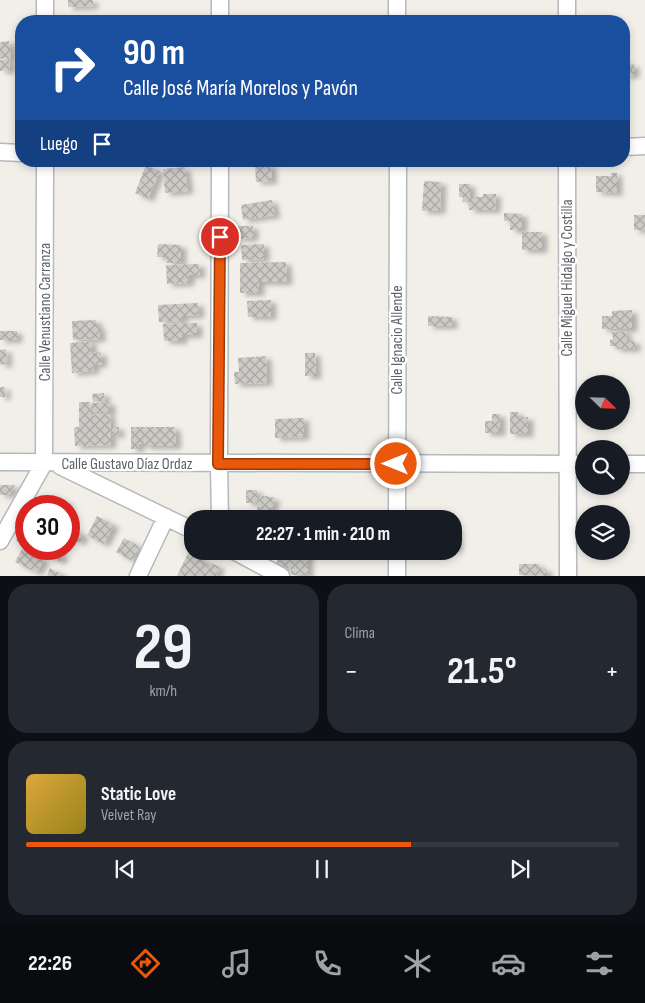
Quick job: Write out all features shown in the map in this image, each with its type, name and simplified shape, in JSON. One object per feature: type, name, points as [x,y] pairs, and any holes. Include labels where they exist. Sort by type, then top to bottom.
[{"type":"street","points":[[45,0],[45,15]]},
{"type":"street","points":[[220,0],[220,15]]},
{"type":"street","points":[[397,0],[397,15]]},
{"type":"street","points":[[567,0],[567,15]]},
{"type":"street","points":[[630,147],[645,146]]},
{"type":"street","points":[[0,152],[15,153]]},
{"type":"street","name":"Calle Venustiano Carranza","points":[[45,167],[50,464]]},
{"type":"street","points":[[220,167],[218,464],[220,510]]},
{"type":"street","name":"Calle Ignacio Allende","points":[[397,510],[398,167]]},
{"type":"street","name":"Calle Miguel Hidalgo y Costilla","points":[[567,167],[575,440]]},
{"type":"street","name":"Calle Gustavo Díaz Ordaz","points":[[0,462],[50,464],[575,464]]},
{"type":"street","points":[[0,541],[50,464],[184,526]]},
{"type":"street","points":[[630,464],[645,464]]},
{"type":"street","name":"Calle Miguel Hidalgo y Costilla","points":[[568,576],[575,478]]},
{"type":"street","points":[[138,576],[166,517]]},
{"type":"street","points":[[251,560],[281,576]]},
{"type":"street","points":[[397,560],[397,576]]},
{"type":"building","points":[[68,0],[93,0],[93,6],[68,7]]},
{"type":"building","points":[[9,41],[11,58],[0,59],[0,42]]},
{"type":"building","points":[[9,59],[10,70],[0,71],[0,60]]},
{"type":"building","points":[[630,64],[634,64],[634,75],[630,75]]},
{"type":"building","points":[[145,167],[160,171],[148,199],[135,193]]},
{"type":"building","points":[[185,167],[188,191],[165,193],[163,169]]},
{"type":"building","points":[[255,167],[271,167],[272,181],[256,182]]},
{"type":"building","points":[[611,173],[617,173],[617,193],[596,192],[596,176],[611,176]]},
{"type":"building","points":[[424,181],[441,182],[440,211],[422,211]]},
{"type":"building","points":[[459,184],[470,184],[470,197],[496,194],[495,210],[469,210],[469,202],[462,202],[463,197],[459,197]]},
{"type":"building","points":[[272,200],[275,215],[243,220],[241,205]]},
{"type":"building","points":[[504,213],[522,214],[522,230],[510,230],[510,221],[504,221]]},
{"type":"building","points":[[634,215],[645,215],[645,230],[634,230]]},
{"type":"building","points":[[238,226],[253,226],[253,238],[238,239]]},
{"type":"building","points":[[522,232],[542,232],[542,250],[522,250]]},
{"type":"building","points":[[158,244],[181,245],[181,263],[167,263],[167,257],[157,257]]},
{"type":"building","points":[[264,244],[264,259],[242,260],[241,245]]},
{"type":"building","points":[[286,262],[287,282],[259,282],[259,293],[240,293],[240,263]]},
{"type":"building","points":[[199,264],[200,275],[189,275],[189,283],[167,284],[166,265]]},
{"type":"building","points":[[271,300],[271,317],[248,317],[247,301]]},
{"type":"building","points":[[198,303],[199,315],[182,316],[182,321],[159,322],[158,305]]},
{"type":"building","points":[[632,310],[632,329],[602,329],[602,316],[612,316],[612,311]]},
{"type":"building","points":[[428,316],[452,317],[452,326],[428,326]]},
{"type":"building","points":[[96,320],[97,327],[100,327],[100,339],[73,340],[72,321]]},
{"type":"building","points":[[197,323],[197,335],[182,335],[182,341],[164,341],[163,324]]},
{"type":"building","points":[[0,331],[17,331],[17,340],[0,340]]},
{"type":"building","points":[[626,331],[627,341],[635,341],[635,349],[617,349],[616,346],[610,346],[610,340],[613,339],[612,332]]},
{"type":"building","points":[[91,341],[92,353],[101,352],[102,364],[93,365],[94,371],[72,373],[70,343]]},
{"type":"building","points":[[6,349],[7,364],[0,365],[0,350]]},
{"type":"building","points":[[305,353],[315,353],[316,376],[305,376]]},
{"type":"building","points":[[266,356],[267,383],[235,384],[234,372],[239,372],[238,358]]},
{"type":"building","points":[[0,387],[5,387],[5,397],[0,397]]},
{"type":"building","points":[[104,393],[105,401],[93,402],[92,394]]},
{"type":"building","points":[[79,402],[90,402],[91,415],[110,414],[111,445],[75,446],[74,427],[79,427]]},
{"type":"building","points":[[110,402],[110,413],[92,413],[92,403]]},
{"type":"building","points":[[510,412],[518,412],[518,417],[528,417],[528,434],[510,434]]},
{"type":"building","points":[[492,414],[500,414],[500,433],[485,433],[485,421],[492,421]]},
{"type":"building","points":[[304,418],[304,437],[275,438],[275,419]]},
{"type":"building","points":[[112,427],[119,427],[119,435],[112,435]]},
{"type":"building","points":[[131,427],[175,427],[176,446],[146,446],[143,443],[139,444],[139,449],[131,449]]},
{"type":"building","points":[[0,485],[15,485],[9,495],[0,495]]},
{"type":"building","points":[[246,490],[257,490],[257,503],[246,503]]},
{"type":"building","points":[[261,495],[275,498],[272,510],[257,510]]},
{"type":"building","points":[[97,516],[114,525],[104,544],[87,536]]},
{"type":"building","points":[[80,533],[84,535],[80,543]]},
{"type":"building","points":[[124,538],[140,547],[132,561],[116,552]]},
{"type":"building","points":[[16,560],[44,560],[37,573],[15,562]]},
{"type":"building","points":[[185,560],[203,560],[207,562],[204,567],[209,569],[211,563],[220,567],[216,576],[177,576]]},
{"type":"building","points":[[277,560],[308,560],[308,575],[291,575],[291,568],[277,569]]},
{"type":"building","points":[[519,564],[539,564],[539,569],[547,569],[547,576],[519,575]]},
{"type":"building","points":[[50,568],[65,576],[47,576]]},
{"type":"route","points":[[220,237],[218,464],[396,464]]}]
